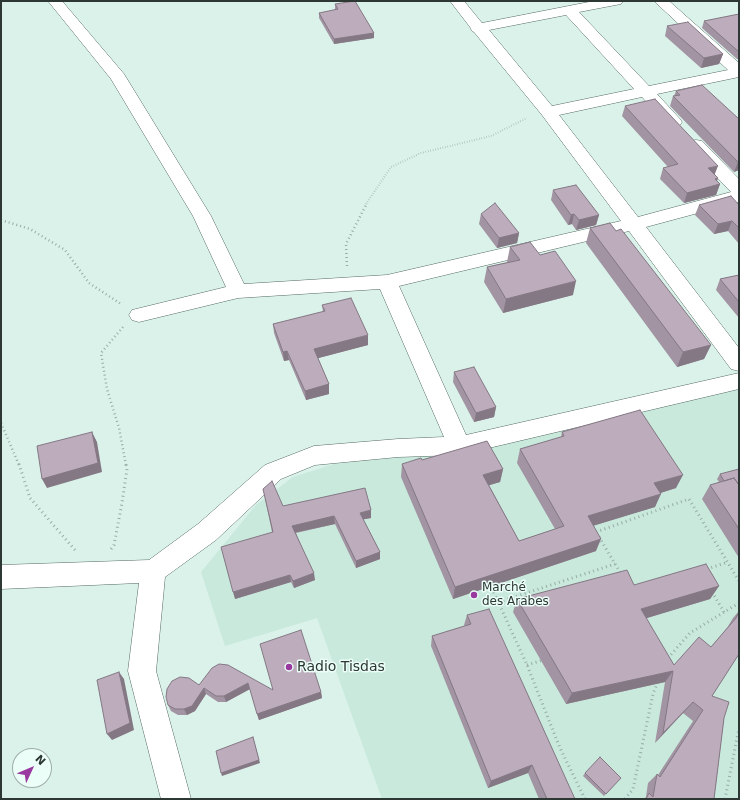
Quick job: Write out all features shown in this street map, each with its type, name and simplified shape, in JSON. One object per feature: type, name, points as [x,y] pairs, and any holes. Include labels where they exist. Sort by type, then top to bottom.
[{"type":"street","points":[[55,1],[118,77],[202,216],[238,291]]},
{"type":"street","points":[[457,1],[477,28],[548,112],[739,363]]},
{"type":"street","points":[[477,28],[616,1]]},
{"type":"street","points":[[661,1],[739,72]]},
{"type":"street","points":[[570,10],[739,190]]},
{"type":"street","points":[[548,112],[739,72]]},
{"type":"street","points":[[139,315],[238,291],[387,282],[634,224],[739,196]]},
{"type":"street","points":[[387,282],[459,446]]},
{"type":"street","points":[[1,577],[153,571],[207,532],[273,472],[314,456],[398,448],[459,446],[739,381]]},
{"type":"street","points":[[153,571],[142,671],[176,799]]},
{"type":"path","points":[[348,284],[346,244],[364,207],[391,167],[421,153],[450,144],[491,136],[523,119],[548,112]]},
{"type":"path","points":[[1,220],[30,229],[65,250],[89,283],[139,315],[123,327],[101,353],[107,389],[119,428],[127,469],[114,545],[93,573],[60,531],[30,498],[16,455],[1,423]]},
{"type":"path","points":[[596,532],[689,499],[739,581]]},
{"type":"path","points":[[592,525],[622,575]]},
{"type":"path","points":[[699,571],[728,562]]},
{"type":"path","points":[[499,602],[616,564]]},
{"type":"path","points":[[487,577],[527,665],[560,748],[585,799]]},
{"type":"path","points":[[708,585],[724,612]]},
{"type":"path","points":[[663,653],[667,660],[690,633],[739,603]]},
{"type":"path","points":[[527,665],[549,658]]},
{"type":"path","points":[[625,799],[633,789],[653,694],[661,673]]},
{"type":"path","points":[[725,799],[739,728]]},
{"type":"shaded area","name":"Marché des Arabes","points":[[739,388],[739,799],[382,799],[317,618],[225,646],[201,572],[256,505],[293,477],[334,464],[427,454]]},
{"type":"building","points":[[355,1],[374,33],[334,39],[319,13],[338,9],[335,4]]},
{"type":"building","points":[[739,14],[739,52],[704,21]]},
{"type":"building","points":[[688,22],[723,54],[704,58],[667,26]]},
{"type":"building","points":[[702,85],[739,119],[739,162],[673,96],[680,95],[676,91]]},
{"type":"building","points":[[655,99],[718,166],[708,168],[718,178],[715,179],[720,184],[687,193],[663,168],[678,164],[625,106]]},
{"type":"building","points":[[576,185],[599,215],[579,220],[574,214],[571,215],[553,190]]},
{"type":"building","points":[[731,196],[739,205],[739,228],[732,221],[718,224],[699,205]]},
{"type":"building","points":[[495,203],[519,233],[499,238],[481,214]]},
{"type":"building","points":[[610,223],[616,231],[621,229],[711,345],[683,352],[590,228]]},
{"type":"building","points":[[530,242],[540,255],[555,251],[576,281],[506,299],[487,267],[520,260],[510,247]]},
{"type":"building","points":[[739,275],[739,302],[720,279]]},
{"type":"building","points":[[351,298],[368,335],[314,349],[329,384],[305,391],[287,351],[283,352],[273,324],[325,311],[322,305]]},
{"type":"building","points":[[474,367],[496,407],[476,413],[454,372]]},
{"type":"building","points":[[640,410],[683,475],[654,483],[661,494],[588,516],[601,539],[455,587],[402,464],[421,458],[422,460],[487,441],[503,469],[483,475],[519,541],[564,526],[520,449],[564,436],[562,432]]},
{"type":"building","points":[[92,432],[98,463],[42,479],[37,446]]},
{"type":"building","points":[[739,469],[739,485],[734,478],[724,481],[720,474]]},
{"type":"building","points":[[734,478],[739,485],[739,529],[710,485]]},
{"type":"building","points":[[272,481],[283,506],[365,488],[371,510],[360,513],[380,552],[356,561],[334,516],[292,526],[314,573],[293,581],[290,575],[233,592],[221,547],[273,532],[263,489]]},
{"type":"building","points":[[706,564],[719,586],[641,609],[674,665],[699,637],[711,647],[736,618],[739,612],[739,654],[712,696],[729,702],[724,718],[714,799],[646,799],[649,793],[653,797],[657,774],[660,777],[703,710],[693,702],[663,733],[673,671],[572,693],[517,599],[627,570],[634,585]]},
{"type":"building","points":[[489,609],[575,799],[547,799],[532,765],[491,781],[432,636],[471,624],[467,615]]},
{"type":"building","points":[[301,630],[321,692],[257,714],[248,683],[224,696],[216,696],[204,688],[192,706],[184,709],[175,709],[168,705],[166,697],[167,689],[172,681],[180,677],[189,678],[199,685],[212,668],[219,664],[228,665],[273,690],[260,644]]},
{"type":"building","points":[[119,672],[130,723],[107,734],[97,680]]},
{"type":"building","points":[[253,737],[259,760],[221,773],[216,751]]},
{"type":"building","points":[[600,757],[621,778],[606,794],[585,773]]},
{"type":"place","name":"Marché des Arabes","points":[[474,595]]},
{"type":"place","name":"Radio Tisdas","points":[[289,667]]}]
